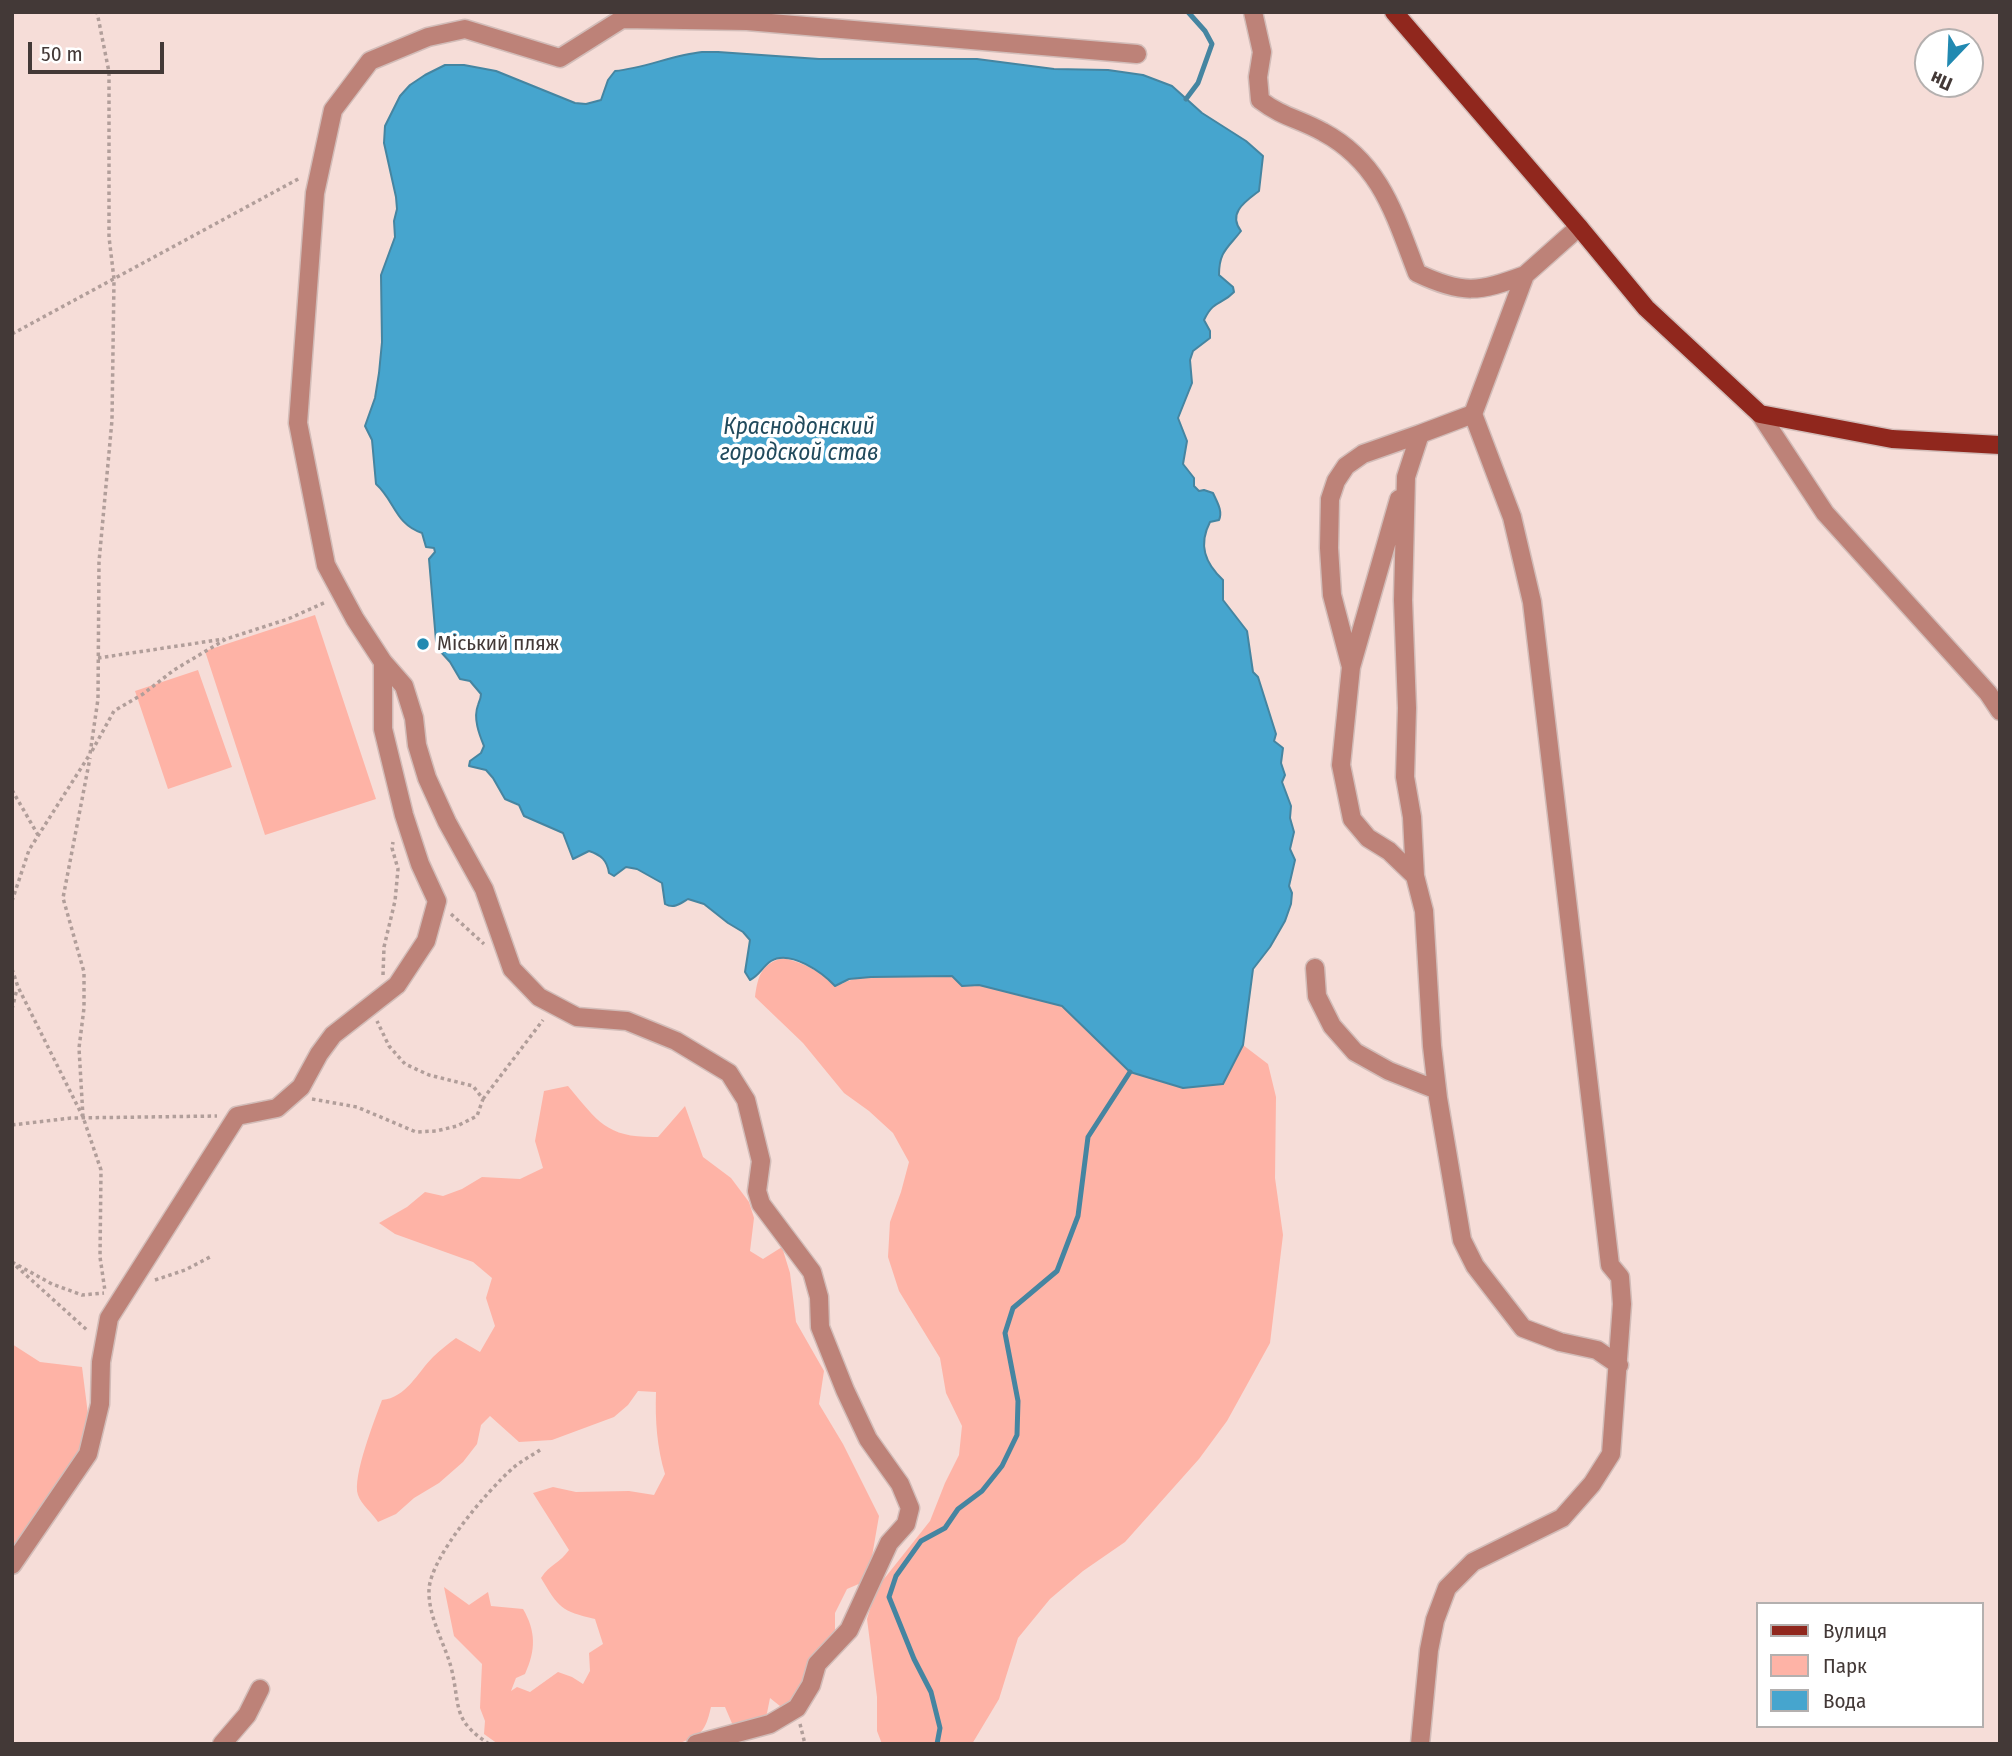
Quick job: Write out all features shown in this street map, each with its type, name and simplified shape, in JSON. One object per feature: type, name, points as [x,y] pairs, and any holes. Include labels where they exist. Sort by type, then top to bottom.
[{"type":"main road","points":[[1394,12],[1646,308],[1760,414],[1892,439],[2000,445]]},
{"type":"street","points":[[1253,12],[1262,52],[1258,77],[1260,100],[1276,113],[1322,131],[1349,148],[1379,182],[1396,215],[1418,273],[1444,286],[1470,290],[1495,286],[1525,275],[1579,227]]},
{"type":"street","points":[[696,1744],[770,1724],[797,1708],[811,1685],[817,1664],[849,1630],[890,1543],[906,1524],[910,1508],[900,1484],[868,1439],[845,1390],[820,1327],[819,1297],[812,1272],[761,1204],[757,1191],[761,1161],[746,1100],[729,1073],[677,1041],[627,1021],[577,1017],[538,998],[512,968],[484,889],[426,778],[417,745],[414,718],[404,685],[383,662],[326,565],[298,423],[315,193],[333,110],[370,61],[428,37],[465,29],[560,58],[622,19],[747,21],[1137,54]]},
{"type":"street","points":[[1420,1744],[1429,1650],[1447,1588],[1473,1562],[1562,1518],[1592,1484],[1611,1454],[1619,1365],[1622,1304],[1620,1277],[1610,1265],[1532,602],[1513,516],[1473,414],[1525,275]]},
{"type":"street","points":[[1351,667],[1332,594],[1330,499],[1336,481],[1346,466],[1363,454],[1473,414]]},
{"type":"street","points":[[1760,414],[1825,513],[2000,710]]},
{"type":"street","points":[[1415,876],[1390,851],[1368,838],[1352,819],[1341,765],[1351,667],[1420,434]]},
{"type":"street","points":[[1406,477],[1403,600],[1407,708],[1405,777],[1412,817],[1415,876],[1424,911],[1437,1090],[1462,1240],[1475,1266],[1523,1328],[1560,1342],[1597,1350],[1619,1365]]},
{"type":"street","points":[[12,1564],[88,1454],[100,1404],[101,1362],[109,1318],[237,1116],[277,1108],[301,1087],[333,1035],[397,985],[426,941],[436,901],[419,864],[383,729],[383,662]]},
{"type":"street","points":[[1315,968],[1317,996],[1332,1026],[1355,1052],[1389,1071],[1437,1090]]},
{"type":"street","points":[[222,1744],[247,1715],[260,1689]]},
{"type":"path","points":[[83,1118],[79,1048],[84,1008],[84,972],[63,898],[98,699],[99,562],[111,420],[114,279],[109,237],[109,72],[97,12]]},
{"type":"path","points":[[12,334],[321,167]]},
{"type":"path","points":[[98,658],[226,639],[288,619],[342,594]]},
{"type":"path","points":[[12,901],[29,850],[114,711],[226,639]]},
{"type":"path","points":[[12,790],[38,835]]},
{"type":"path","points":[[394,836],[392,848],[398,873],[395,901],[384,947],[377,1022],[389,1046],[405,1064],[429,1075],[473,1086],[483,1099]]},
{"type":"path","points":[[398,873],[408,880]]},
{"type":"path","points":[[436,901],[512,968]]},
{"type":"path","points":[[12,969],[18,987],[83,1118],[101,1170],[100,1257],[106,1293],[82,1295],[52,1284],[12,1263]]},
{"type":"path","points":[[12,1009],[18,987]]},
{"type":"path","points":[[310,1098],[357,1107],[416,1132],[436,1132],[457,1126],[477,1116],[483,1099],[554,1005]]},
{"type":"path","points":[[12,1125],[83,1118],[237,1116]]},
{"type":"path","points":[[130,1288],[185,1270],[212,1256]]},
{"type":"path","points":[[12,1263],[93,1336],[105,1341]]},
{"type":"path","points":[[489,1744],[470,1731],[458,1712],[453,1674],[430,1607],[429,1588],[434,1567],[461,1528],[497,1484],[516,1466],[540,1450]]},
{"type":"green space","points":[[315,615],[376,799],[265,835],[205,651]]},
{"type":"green space","points":[[198,670],[232,767],[168,789],[135,691]]},
{"type":"green space","points":[[783,958],[842,984],[878,976],[952,976],[962,985],[979,985],[1062,1006],[1130,1072],[1183,1088],[1223,1084],[1243,1045],[1268,1064],[1276,1097],[1275,1178],[1283,1235],[1270,1343],[1227,1421],[1199,1459],[1125,1542],[1083,1571],[1050,1599],[1018,1638],[999,1699],[972,1744],[882,1744],[877,1731],[877,1697],[867,1619],[876,1589],[930,1521],[959,1455],[962,1426],[946,1393],[940,1358],[899,1291],[888,1257],[890,1222],[909,1162],[893,1133],[844,1093],[803,1043],[755,997],[765,967]]},
{"type":"green space","points":[[568,1086],[597,1119],[615,1131],[627,1135],[658,1137],[685,1106],[703,1157],[731,1178],[749,1202],[754,1218],[750,1251],[763,1259],[782,1247],[790,1273],[796,1322],[824,1371],[819,1404],[843,1444],[879,1516],[867,1574],[861,1583],[847,1589],[835,1613],[835,1633],[824,1648],[809,1660],[807,1679],[785,1710],[770,1698],[766,1718],[734,1728],[725,1707],[711,1707],[701,1732],[677,1744],[498,1744],[484,1734],[485,1721],[480,1708],[482,1664],[454,1636],[444,1587],[469,1605],[488,1592],[491,1606],[523,1609],[532,1633],[533,1649],[525,1674],[516,1678],[511,1691],[517,1687],[530,1692],[558,1672],[583,1684],[590,1671],[589,1653],[603,1644],[595,1619],[562,1607],[541,1578],[569,1550],[533,1493],[553,1487],[576,1492],[629,1491],[654,1495],[665,1474],[657,1434],[656,1392],[638,1391],[628,1405],[614,1417],[552,1440],[519,1442],[490,1416],[481,1425],[477,1444],[463,1462],[396,1514],[378,1522],[358,1495],[361,1462],[382,1400],[398,1395],[441,1349],[456,1338],[480,1352],[495,1326],[486,1298],[492,1278],[473,1262],[395,1234],[379,1223],[407,1207],[425,1192],[443,1196],[482,1177],[520,1179],[543,1168],[535,1141],[544,1091]]},
{"type":"green space","points":[[12,1344],[40,1362],[82,1367],[90,1430],[49,1501],[12,1551]]},
{"type":"water","name":"Краснодонский городской став","points":[[702,52],[819,59],[977,59],[1054,69],[1108,70],[1143,75],[1172,86],[1202,113],[1246,141],[1263,156],[1259,191],[1237,213],[1237,225],[1241,231],[1225,250],[1221,260],[1219,275],[1233,287],[1234,292],[1214,306],[1204,320],[1210,331],[1210,338],[1193,351],[1190,360],[1192,383],[1178,418],[1187,441],[1183,464],[1194,478],[1194,486],[1199,491],[1213,493],[1219,506],[1219,520],[1210,522],[1206,530],[1205,553],[1223,580],[1223,600],[1247,631],[1253,672],[1258,677],[1276,734],[1274,741],[1283,748],[1281,763],[1285,775],[1282,782],[1291,806],[1290,818],[1294,832],[1290,849],[1295,860],[1289,886],[1292,893],[1291,904],[1270,947],[1253,969],[1243,1045],[1223,1084],[1183,1088],[1130,1072],[1062,1006],[979,985],[962,986],[952,976],[871,977],[849,979],[835,986],[806,964],[779,958],[768,963],[750,980],[745,972],[750,940],[743,932],[704,904],[688,899],[674,906],[665,904],[662,883],[637,869],[626,867],[614,876],[609,873],[600,856],[589,851],[573,859],[563,833],[524,816],[519,805],[505,799],[486,770],[469,766],[470,761],[481,753],[484,746],[476,721],[481,694],[470,681],[460,679],[440,651],[436,641],[429,559],[435,552],[434,548],[426,547],[422,533],[406,524],[376,484],[372,440],[365,426],[375,398],[379,373],[382,342],[381,275],[395,237],[394,221],[397,209],[384,143],[385,126],[400,96],[410,85],[445,65],[464,65],[496,71],[575,103],[586,104],[601,100],[608,80],[615,71]]},
{"type":"waterway","points":[[1186,99],[1198,83],[1212,44],[1205,31],[1188,12]]},
{"type":"waterway","points":[[937,1744],[940,1728],[931,1692],[914,1659],[889,1597],[896,1576],[921,1541],[945,1528],[958,1509],[982,1491],[1002,1466],[1017,1435],[1018,1401],[1005,1333],[1013,1308],[1057,1271],[1078,1216],[1088,1137],[1130,1072]]},
{"type":"place","name":"Міський пляж","points":[[423,644]]}]
